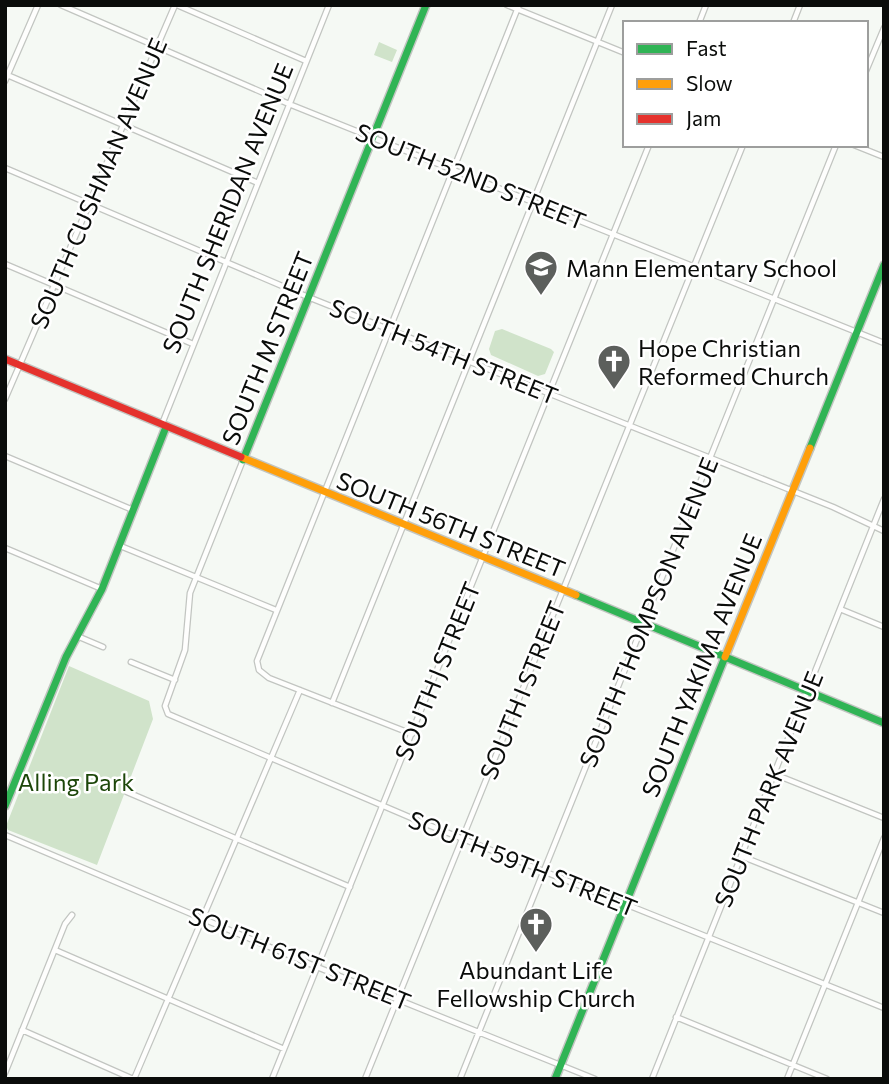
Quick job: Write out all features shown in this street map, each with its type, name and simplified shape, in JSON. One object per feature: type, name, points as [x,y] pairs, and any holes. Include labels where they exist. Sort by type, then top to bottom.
[{"type":"main road","name":"SOUTH M STREET","points":[[243,460],[426,5]]},
{"type":"main road","name":"SOUTH YAKIMA AVENUE","points":[[555,1079],[884,265]]},
{"type":"main road","name":"SOUTH 56TH STREET","points":[[5,359],[243,460],[884,723]]},
{"type":"main road","name":"SOUTH SHERIDAN AVENUE","points":[[5,806],[77,636],[102,589],[164,426]]},
{"type":"street","points":[[5,81],[38,5]]},
{"type":"street","name":"SOUTH 52ND STREET","points":[[61,5],[289,104],[884,343]]},
{"type":"street","points":[[176,5],[306,61]]},
{"type":"street","name":"SOUTH CUSHMAN AVENUE","points":[[5,399],[176,5]]},
{"type":"street","name":"SOUTH SHERIDAN AVENUE","points":[[164,426],[193,344],[329,5]]},
{"type":"street","points":[[506,5],[518,7],[623,52]]},
{"type":"street","points":[[332,703],[612,5]]},
{"type":"street","points":[[412,734],[265,676],[257,664],[276,610],[518,7]]},
{"type":"street","points":[[868,66],[884,28]]},
{"type":"street","points":[[7,74],[258,183]]},
{"type":"street","name":"SOUTH J STREET","points":[[272,1079],[648,147]]},
{"type":"street","name":"SOUTH I STREET","points":[[365,1079],[742,147]]},
{"type":"street","name":"SOUTH THOMPSON AVENUE","points":[[460,1079],[835,147]]},
{"type":"street","points":[[859,147],[884,157]]},
{"type":"street","name":"SOUTH 54TH STREET","points":[[5,168],[226,263],[832,507],[884,531]]},
{"type":"street","points":[[5,264],[193,344]]},
{"type":"street","points":[[5,456],[133,510]]},
{"type":"street","name":"SOUTH M STREET","points":[[166,711],[185,650],[187,604],[243,460]]},
{"type":"street","name":"SOUTH PARK AVENUE","points":[[652,1079],[884,499]]},
{"type":"street","points":[[118,545],[276,610]]},
{"type":"street","points":[[5,548],[102,589]]},
{"type":"street","points":[[840,609],[884,627]]},
{"type":"street","points":[[77,636],[103,647]]},
{"type":"street","points":[[131,662],[175,680]]},
{"type":"street","points":[[22,1030],[134,1079],[300,690]]},
{"type":"street","name":"SOUTH 59TH STREET","points":[[166,711],[175,719],[382,806],[884,1008]]},
{"type":"street","points":[[774,775],[884,818]]},
{"type":"street","points":[[127,792],[350,887]]},
{"type":"street","name":"SOUTH 61ST STREET","points":[[5,835],[317,967],[595,1079]]},
{"type":"street","points":[[787,1079],[884,838]]},
{"type":"street","points":[[741,856],[884,913]]},
{"type":"street","points":[[5,1073],[72,915]]},
{"type":"street","points":[[55,950],[284,1049]]},
{"type":"street","points":[[676,1017],[827,1079]]},
{"type":"green space","points":[[379,42],[397,50],[392,62],[374,55]]},
{"type":"green space","points":[[502,329],[554,352],[545,374],[538,376],[491,355],[489,349],[495,331]]},
{"type":"green space","name":"Alling Park","points":[[69,666],[149,701],[153,719],[97,865],[8,830],[6,826]]},
{"type":"traffic: fast","points":[[243,460],[426,5]]},
{"type":"traffic: fast","points":[[810,448],[884,265]]},
{"type":"traffic: fast","points":[[5,806],[66,657],[102,589],[166,427]]},
{"type":"traffic: fast","points":[[576,595],[884,723]]},
{"type":"traffic: fast","points":[[555,1079],[725,657]]},
{"type":"traffic: slow","points":[[725,657],[810,448]]},
{"type":"traffic: slow","points":[[241,457],[576,595]]},
{"type":"traffic: jam","points":[[5,359],[241,457]]},
{"type":"place","name":"Mann Elementary School","points":[[541,297]]},
{"type":"place","name":"Hope Christian Reformed Church","points":[[614,391]]},
{"type":"place","name":"Abundant Life Fellowship Church","points":[[536,954]]}]
